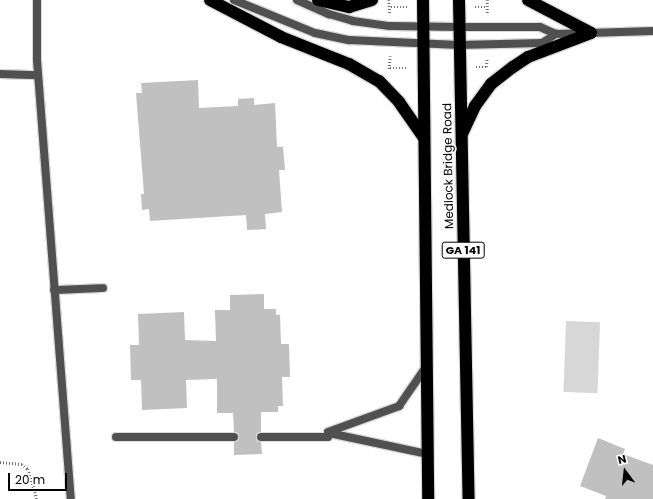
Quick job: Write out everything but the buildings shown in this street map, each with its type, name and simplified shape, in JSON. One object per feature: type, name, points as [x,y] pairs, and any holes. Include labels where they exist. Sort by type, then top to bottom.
[{"type":"highway","points":[[210,0],[281,37],[349,64],[379,81],[399,102],[424,138]]},
{"type":"highway","points":[[318,0],[349,7],[372,0]]},
{"type":"highway","name":"Medlock Bridge Road","points":[[423,0],[428,499]]},
{"type":"highway","name":"Medlock Bridge Road","points":[[459,0],[469,499]]},
{"type":"highway","points":[[528,0],[591,33]]},
{"type":"highway","points":[[461,137],[475,106],[496,80],[528,57],[591,33]]},
{"type":"street","points":[[37,0],[38,76],[70,499]]},
{"type":"street","points":[[234,0],[315,33],[348,40],[459,45],[542,43],[556,34]]},
{"type":"street","points":[[297,0],[329,14],[353,20],[390,26],[540,27],[556,34],[653,30]]},
{"type":"street","points":[[0,74],[38,76]]},
{"type":"street","points":[[54,290],[103,288]]},
{"type":"street","points":[[426,366],[399,406],[328,432],[427,454]]},
{"type":"street","points":[[116,437],[234,437]]},
{"type":"street","points":[[261,437],[328,437]]},
{"type":"path","points":[[0,462],[22,464],[28,469],[37,499]]},
{"type":"shaded area","points":[[566,321],[600,322],[598,393],[564,392]]}]
